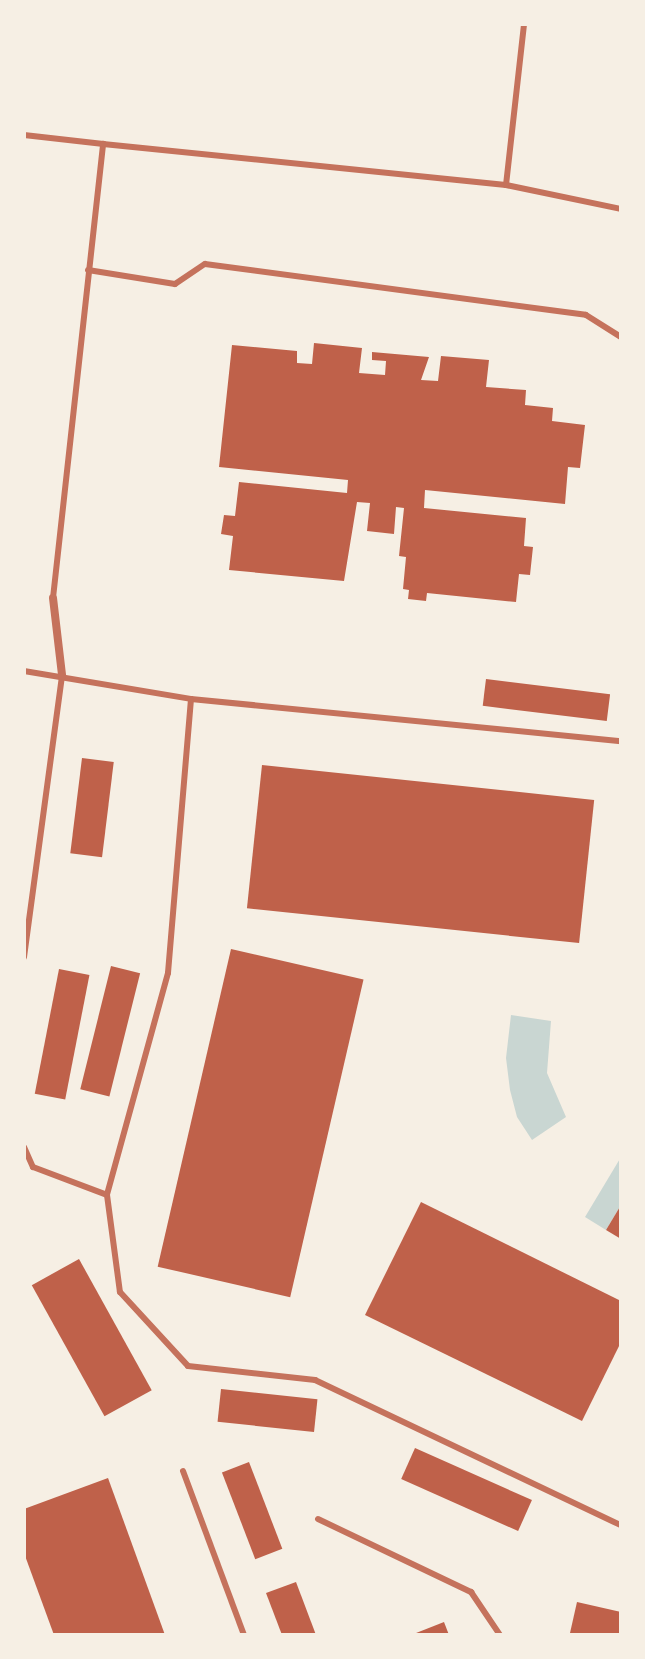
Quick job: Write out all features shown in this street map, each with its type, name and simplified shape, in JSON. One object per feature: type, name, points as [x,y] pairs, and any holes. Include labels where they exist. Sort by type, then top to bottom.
[{"type":"street","points":[[53,598],[62,675]]},
{"type":"lane","points":[[506,185],[524,24]]},
{"type":"lane","points":[[24,135],[506,185],[621,209]]},
{"type":"lane","points":[[53,598],[103,144]]},
{"type":"lane","points":[[88,270],[175,284],[205,264],[586,315],[621,337]]},
{"type":"lane","points":[[24,671],[191,699],[621,741]]},
{"type":"lane","points":[[24,957],[62,675]]},
{"type":"lane","points":[[191,699],[168,973],[107,1195],[120,1292],[188,1366],[315,1380],[621,1525]]},
{"type":"lane","points":[[24,1147],[33,1167],[107,1195]]},
{"type":"lane","points":[[183,1471],[244,1635]]},
{"type":"lane","points":[[318,1519],[471,1592],[500,1635]]},
{"type":"shaded area","points":[[511,1015],[551,1021],[547,1073],[566,1117],[532,1140],[517,1117],[510,1090],[506,1058]]},
{"type":"shaded area","points":[[621,1157],[621,1205],[606,1230],[585,1217]]},
{"type":"building","points":[[314,343],[362,348],[359,373],[385,375],[386,361],[372,360],[372,352],[429,357],[421,380],[438,381],[441,356],[489,360],[486,387],[526,390],[525,405],[553,408],[552,421],[585,425],[580,468],[568,467],[565,504],[425,490],[424,508],[526,518],[524,546],[533,547],[530,575],[519,574],[516,602],[427,593],[426,601],[408,599],[409,590],[403,589],[406,557],[399,556],[404,508],[396,507],[394,534],[367,531],[370,503],[357,502],[344,581],[229,570],[233,536],[221,534],[224,515],[235,516],[239,482],[347,493],[348,480],[219,467],[232,345],[297,351],[297,363],[312,364]]},
{"type":"building","points":[[486,679],[610,694],[607,721],[483,706]]},
{"type":"building","points":[[82,758],[114,762],[102,857],[70,853]]},
{"type":"building","points":[[262,765],[594,800],[579,943],[247,908]]},
{"type":"building","points":[[231,949],[364,980],[290,1297],[158,1267]]},
{"type":"building","points":[[111,966],[140,973],[109,1096],[80,1089]]},
{"type":"building","points":[[59,969],[89,975],[65,1100],[35,1094]]},
{"type":"building","points":[[421,1202],[621,1301],[621,1342],[582,1421],[365,1315]]},
{"type":"building","points":[[621,1205],[621,1239],[606,1230]]},
{"type":"building","points":[[79,1259],[152,1390],[104,1416],[32,1285]]},
{"type":"building","points":[[221,1389],[317,1399],[314,1432],[218,1422]]},
{"type":"building","points":[[415,1448],[532,1500],[518,1531],[401,1479]]},
{"type":"building","points":[[249,1462],[282,1549],[255,1559],[222,1472]]},
{"type":"building","points":[[108,1478],[165,1635],[54,1635],[24,1553],[24,1509]]},
{"type":"building","points":[[296,1582],[316,1635],[282,1635],[266,1593]]},
{"type":"building","points":[[577,1602],[621,1612],[621,1635],[570,1633]]},
{"type":"building","points":[[444,1622],[449,1635],[411,1635]]}]
